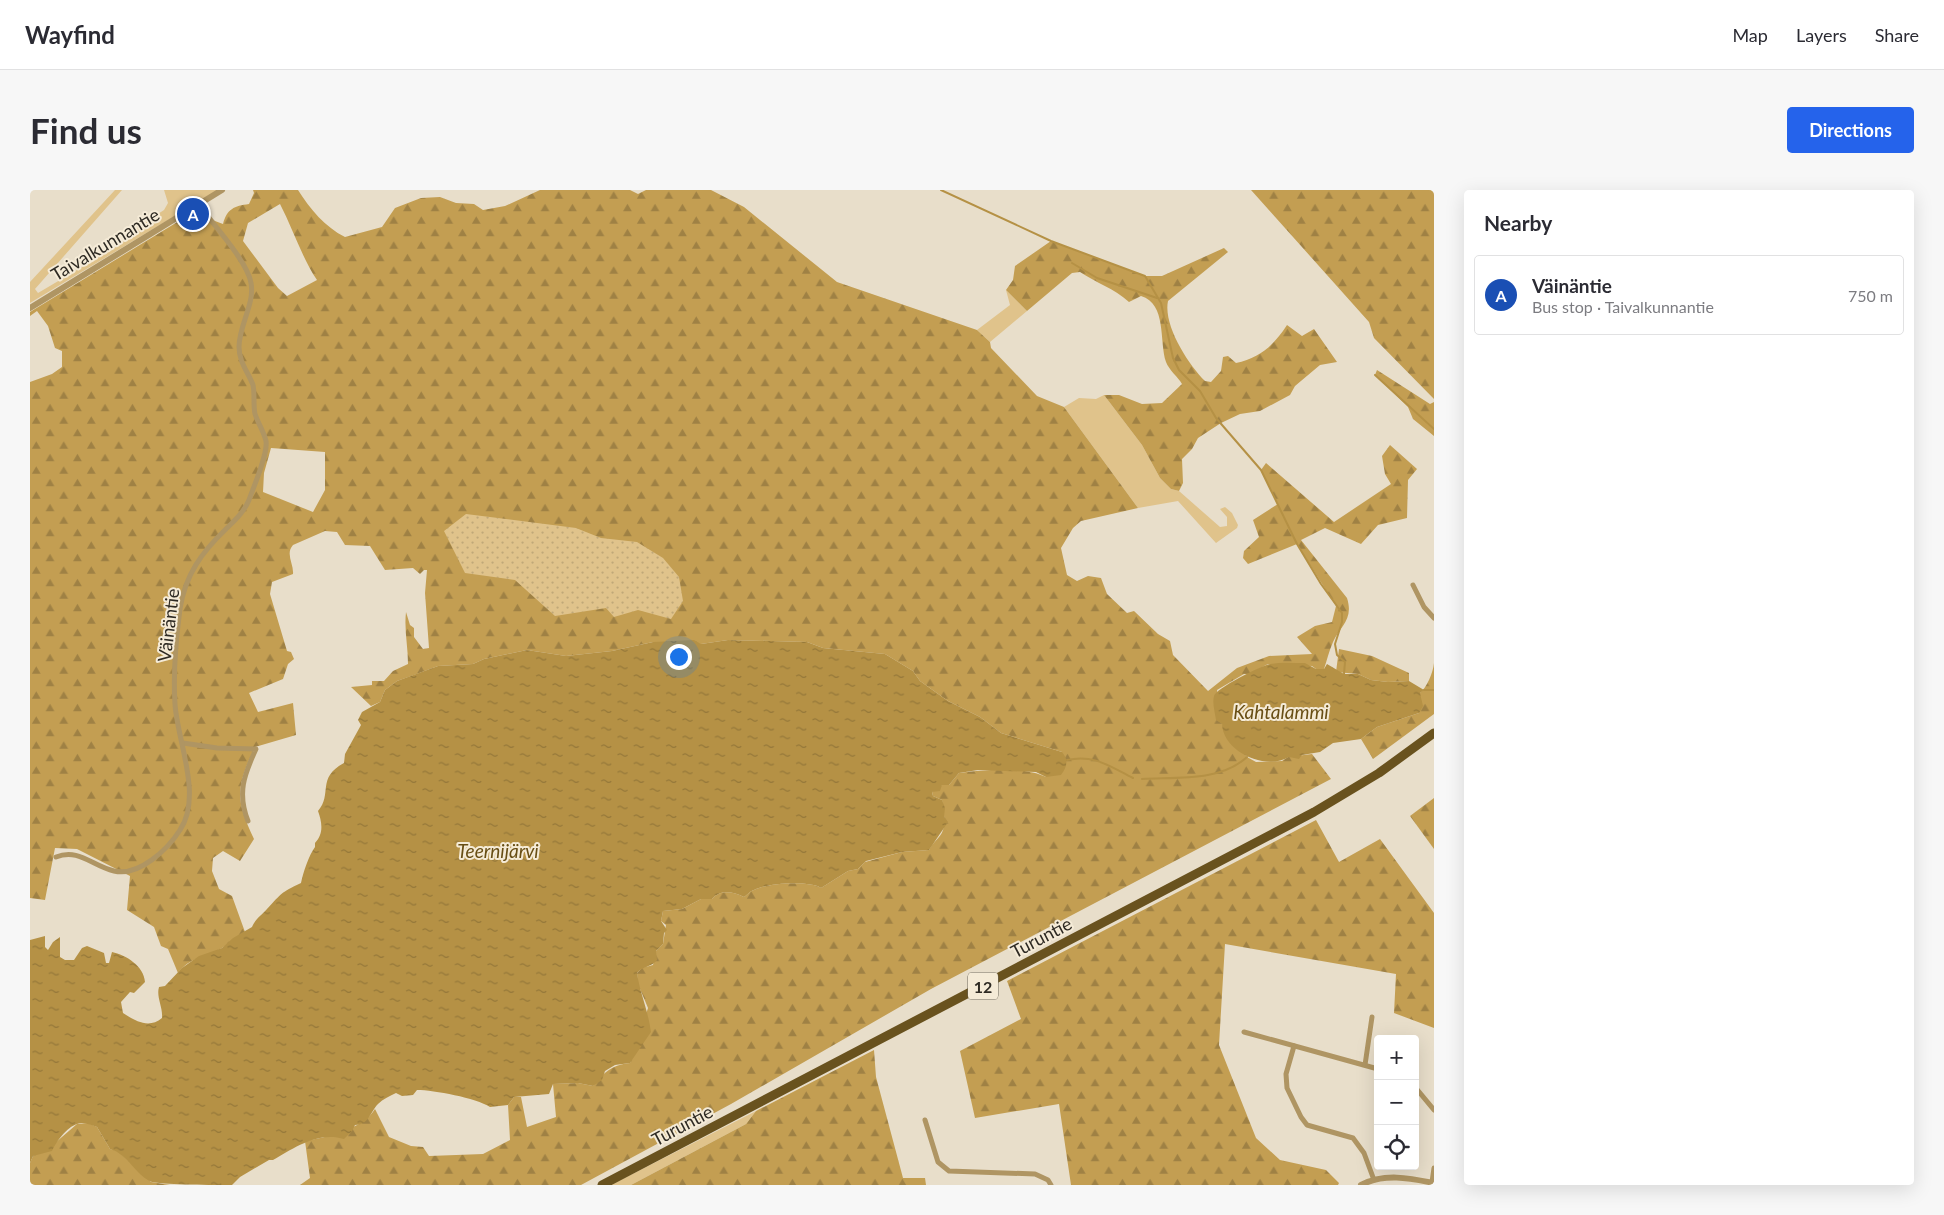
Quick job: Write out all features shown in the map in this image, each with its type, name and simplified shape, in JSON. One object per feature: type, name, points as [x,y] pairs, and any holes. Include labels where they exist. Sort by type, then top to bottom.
[{"type":"highway","name":"Turuntie","points":[[602,1185],[1314,812],[1378,773],[1434,733]]},
{"type":"street","name":"Taivalkunnantie","points":[[30,308],[222,190]]},
{"type":"street","name":"Väinäntie","points":[[56,857],[71,853],[113,871],[122,872],[142,866],[168,845],[182,828],[188,811],[187,757],[175,704],[182,599],[189,574],[198,560],[243,511],[266,452],[264,436],[255,414],[252,384],[246,373],[239,349],[240,336],[252,297],[252,282],[244,265],[198,204]]},
{"type":"street","points":[[1413,585],[1424,606],[1434,618]]},
{"type":"street","points":[[183,743],[217,748],[256,749],[243,783],[241,800],[248,820]]},
{"type":"street","points":[[1366,1065],[1372,1017]]},
{"type":"street","points":[[1244,1032],[1374,1068]]},
{"type":"street","points":[[1294,1046],[1286,1074],[1287,1088],[1301,1117],[1306,1125],[1353,1138],[1364,1153],[1374,1180]]},
{"type":"street","points":[[1419,1092],[1434,1110]]},
{"type":"street","points":[[925,1120],[938,1162],[949,1172],[1035,1174],[1048,1180],[1051,1185]]},
{"type":"street","points":[[1361,1185],[1374,1180],[1397,1177],[1433,1182],[1434,1168]]},
{"type":"shaded area","points":[[115,190],[122,190],[35,289],[38,293],[121,244],[138,227],[164,210],[168,203],[164,190],[218,190],[30,303],[30,282]]},
{"type":"shaded area","points":[[1006,290],[1027,311],[990,342],[977,330],[1010,305]]},
{"type":"shaded area","points":[[1104,395],[1142,445],[1160,478],[1171,489],[1179,491],[1220,527],[1227,526],[1227,517],[1220,509],[1225,507],[1232,513],[1238,525],[1237,528],[1216,543],[1178,501],[1138,508],[1064,407],[1079,398],[1096,399]]},
{"type":"shaded area","points":[[466,514],[576,528],[601,538],[637,542],[663,558],[679,577],[683,601],[671,619],[638,610],[614,617],[606,608],[555,616],[515,580],[465,573],[444,531]]},
{"type":"shaded area","points":[[756,1111],[746,1124],[631,1185],[611,1185]]},
{"type":"green space","points":[[253,190],[298,190],[318,217],[345,237],[382,227],[395,208],[421,198],[440,197],[456,203],[474,204],[483,210],[505,206],[540,190],[630,190],[638,194],[646,190],[711,190],[744,207],[837,282],[977,330],[990,342],[991,348],[1037,396],[1064,407],[1138,508],[1081,521],[1073,528],[1061,548],[1067,575],[1077,581],[1088,576],[1101,578],[1107,594],[1127,613],[1134,611],[1158,634],[1170,641],[1173,655],[1208,691],[1237,668],[1269,656],[1312,654],[1297,637],[1315,626],[1332,622],[1336,606],[1297,544],[1248,564],[1243,558],[1244,551],[1259,537],[1253,520],[1278,504],[1261,470],[1266,463],[1334,522],[1391,484],[1385,474],[1382,456],[1390,445],[1417,469],[1408,480],[1407,518],[1378,525],[1361,544],[1325,528],[1301,540],[1347,598],[1349,606],[1349,612],[1333,642],[1324,669],[1316,669],[1312,666],[1268,664],[1249,674],[1244,674],[1217,690],[1222,724],[1247,757],[1256,762],[1282,761],[1288,757],[1312,754],[1331,779],[931,989],[731,1104],[581,1185],[300,1185],[310,1178],[305,1141],[354,1127],[375,1109],[389,1137],[411,1146],[423,1147],[429,1156],[483,1154],[510,1140],[508,1105],[514,1097],[521,1097],[527,1127],[556,1117],[553,1084],[578,1083],[593,1086],[609,1070],[618,1065],[630,1063],[648,1008],[638,984],[637,973],[642,968],[653,965],[656,951],[663,944],[666,925],[661,921],[663,911],[682,909],[701,899],[712,899],[723,893],[744,897],[751,891],[778,884],[798,883],[821,888],[848,871],[858,869],[865,862],[902,852],[929,850],[942,833],[944,824],[942,800],[933,796],[932,792],[942,785],[949,785],[959,773],[1015,770],[1027,771],[1046,777],[1062,752],[1001,733],[980,717],[948,701],[920,681],[913,671],[885,654],[823,648],[807,642],[728,640],[701,644],[653,642],[612,651],[566,656],[527,650],[484,659],[473,664],[438,666],[397,681],[385,690],[380,702],[371,706],[351,687],[372,685],[372,681],[384,681],[393,671],[408,664],[406,612],[410,625],[414,628],[414,637],[423,649],[429,648],[425,593],[427,570],[420,574],[413,568],[385,570],[370,546],[345,545],[337,532],[325,531],[293,545],[290,555],[293,574],[272,582],[270,594],[287,651],[291,652],[294,659],[288,664],[283,679],[249,693],[258,712],[293,703],[296,735],[255,747],[244,773],[240,793],[243,813],[254,839],[240,861],[223,851],[213,858],[212,871],[219,889],[232,896],[245,932],[222,948],[188,964],[178,973],[168,949],[161,946],[154,927],[127,910],[130,876],[77,849],[55,848],[45,900],[30,898],[30,382],[52,374],[62,367],[62,351],[55,348],[48,326],[37,311],[30,316],[30,312],[179,221],[199,215],[223,224],[232,209],[249,204],[254,193]],"holes":[[[280,204],[317,280],[287,296],[278,288],[243,241],[248,223]],[[271,448],[325,452],[325,490],[313,512],[263,492],[264,473]]]},
{"type":"green space","points":[[1251,190],[1434,190],[1434,399],[1374,338],[1369,322]]},
{"type":"green space","points":[[1051,241],[1145,276],[1162,276],[1224,248],[1228,252],[1168,301],[1169,321],[1178,344],[1191,365],[1205,381],[1211,382],[1221,371],[1223,357],[1228,356],[1236,363],[1252,358],[1266,350],[1287,325],[1302,336],[1314,329],[1337,362],[1320,365],[1295,386],[1290,395],[1260,411],[1240,414],[1221,423],[1198,438],[1192,449],[1182,459],[1183,483],[1179,491],[1171,489],[1160,478],[1142,445],[1104,395],[1119,395],[1142,404],[1162,403],[1182,384],[1166,362],[1161,324],[1155,307],[1149,300],[1141,296],[1129,302],[1080,272],[1072,273],[1027,311],[1006,290],[1013,280],[1015,266]]},
{"type":"green space","points":[[1377,370],[1430,404],[1434,402],[1434,436],[1413,419],[1408,407],[1375,375]]},
{"type":"green space","points":[[1339,649],[1372,656],[1409,673],[1409,681],[1388,682],[1371,680],[1358,674],[1336,672]]},
{"type":"green space","points":[[1434,663],[1434,714],[1373,759],[1361,739],[1377,727],[1419,713],[1420,693],[1429,680]]},
{"type":"green space","points":[[1434,798],[1434,849],[1410,816]]},
{"type":"green space","points":[[1316,820],[1339,862],[1380,839],[1434,913],[1434,1028],[1394,1013],[1396,974],[1225,944],[1219,1045],[1256,1138],[1280,1160],[1326,1170],[1339,1183],[1338,1185],[1071,1185],[1059,1104],[975,1118],[960,1051],[1021,1019],[1007,981]]},
{"type":"green space","points":[[874,1050],[876,1077],[903,1178],[925,1178],[926,1185],[631,1185],[746,1124],[756,1111]]},
{"type":"green space","points":[[88,1123],[97,1127],[110,1149],[118,1151],[151,1182],[170,1185],[30,1185],[30,1163],[33,1156],[55,1143],[77,1124]]},
{"type":"water","name":"Teernijärvi","points":[[694,640],[701,644],[728,640],[807,642],[823,648],[885,654],[913,671],[920,681],[948,701],[980,717],[1001,733],[1062,752],[1066,758],[1065,769],[1061,775],[1046,777],[1036,772],[978,770],[959,773],[949,785],[942,785],[940,791],[932,792],[933,796],[942,800],[945,808],[944,817],[948,822],[929,850],[902,852],[866,861],[858,869],[848,871],[821,888],[798,883],[778,884],[751,891],[744,897],[723,893],[712,899],[701,899],[682,909],[663,911],[661,921],[667,930],[664,933],[663,944],[656,951],[657,960],[637,973],[651,1032],[630,1063],[615,1065],[605,1071],[602,1080],[593,1086],[578,1083],[553,1084],[549,1094],[514,1097],[508,1105],[490,1107],[455,1095],[434,1091],[417,1090],[413,1095],[402,1096],[396,1093],[380,1102],[366,1120],[355,1125],[344,1139],[325,1137],[307,1142],[273,1160],[269,1160],[240,1177],[232,1185],[152,1182],[141,1175],[122,1155],[110,1149],[97,1127],[84,1123],[79,1123],[69,1128],[59,1139],[52,1151],[33,1156],[30,1163],[30,940],[45,936],[45,947],[48,950],[53,942],[60,937],[60,957],[65,960],[74,960],[82,948],[87,946],[104,953],[106,963],[109,963],[112,952],[133,962],[144,976],[145,982],[134,993],[130,992],[121,1002],[123,1013],[142,1023],[157,1021],[162,1018],[158,995],[159,987],[165,986],[182,968],[199,956],[222,948],[233,938],[252,927],[279,896],[301,883],[306,864],[320,836],[321,824],[318,811],[322,805],[327,780],[335,769],[344,763],[345,754],[361,725],[358,720],[362,712],[380,702],[385,690],[397,681],[438,666],[473,664],[484,659],[527,650],[566,656],[612,651],[653,642]]},
{"type":"water","name":"Kahtalammi","points":[[1305,663],[1316,669],[1324,669],[1327,664],[1344,674],[1358,674],[1371,680],[1388,682],[1409,681],[1424,690],[1420,693],[1423,706],[1419,713],[1377,727],[1361,739],[1333,743],[1320,752],[1302,755],[1299,759],[1289,757],[1280,761],[1269,762],[1247,756],[1238,750],[1224,734],[1222,724],[1216,720],[1213,702],[1216,693],[1239,678],[1265,665]]},
{"type":"waterway","points":[[941,190],[1051,241],[1145,276],[1161,303],[1173,358],[1179,370],[1200,391],[1216,418],[1261,470],[1297,544],[1321,584],[1342,613],[1342,622],[1335,644],[1337,655],[1345,662],[1344,674]]},
{"type":"waterway","points":[[1072,263],[1097,278],[1157,298]]},
{"type":"waterway","points":[[1375,375],[1434,429]]},
{"type":"waterway","points":[[1424,690],[1434,690]]},
{"type":"waterway","points":[[1142,779],[1197,777],[1224,771],[1247,757]]},
{"type":"waterway","points":[[1067,760],[1085,759],[1101,762],[1133,778]]},
{"type":"place","name":"Väinäntie","points":[[193,214]]}]
